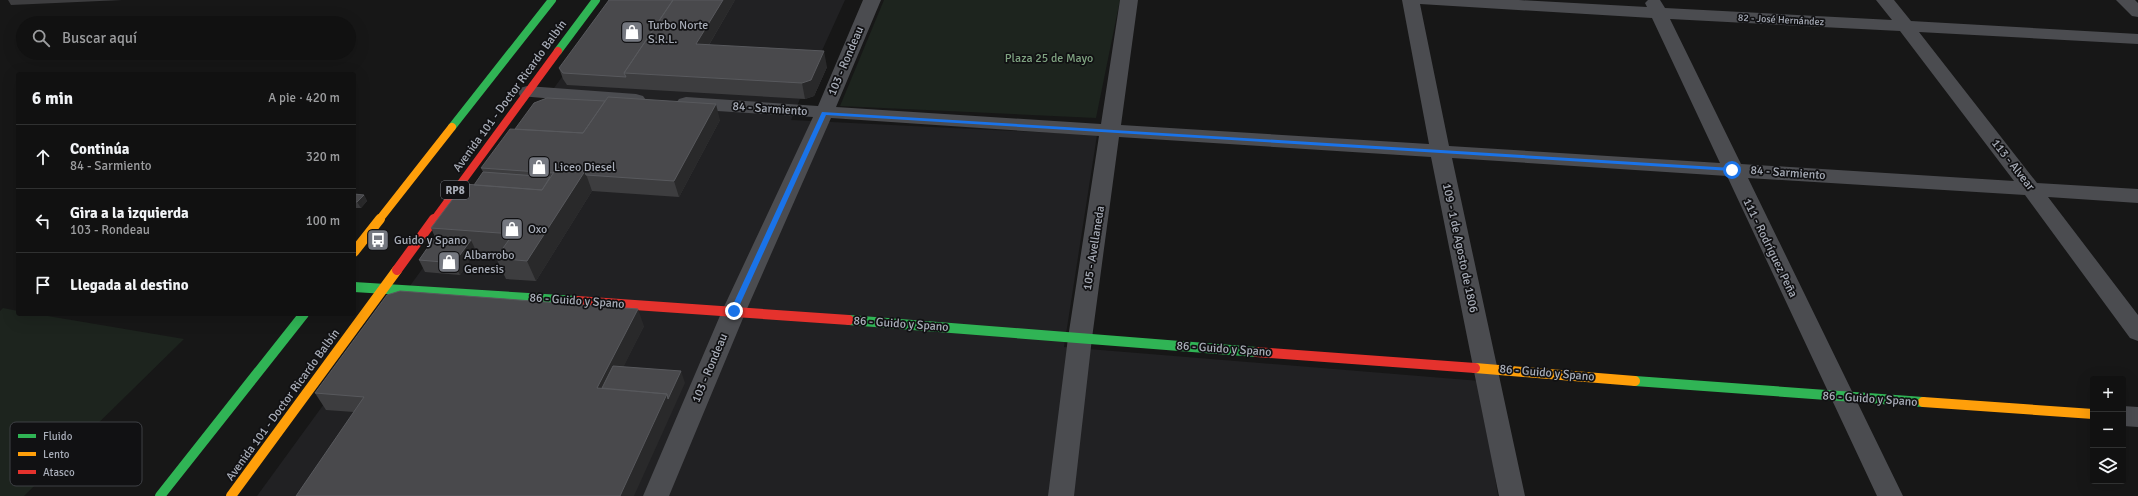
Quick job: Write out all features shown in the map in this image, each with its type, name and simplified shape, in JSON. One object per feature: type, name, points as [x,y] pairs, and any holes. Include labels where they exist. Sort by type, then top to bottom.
[{"type":"street","name":"Avenida 101 - Doctor Ricardo Balbín","points":[[356,249],[552,0]]},
{"type":"street","name":"Avenida 101 - Doctor Ricardo Balbín","points":[[231,496],[383,287],[596,0]]},
{"type":"street","name":"103 - Rondeau","points":[[656,496],[734,311],[824,113],[872,0]]},
{"type":"street","name":"105 - Avellaneda","points":[[1061,496],[1080,338],[1129,0]]},
{"type":"street","name":"109 - 1 de Agosto de 1806","points":[[1411,0],[1440,151],[1512,496]]},
{"type":"street","name":"82 - José Hernández","points":[[1425,0],[1656,7],[1905,27],[2138,39]]},
{"type":"street","name":"113 - Alvear","points":[[1885,0],[2032,190],[2138,332]]},
{"type":"street","points":[[2125,0],[2138,12]]},
{"type":"street","name":"111 - Rodríguez Peña","points":[[1656,7],[1732,170],[1890,496]]},
{"type":"street","name":"84 - Sarmiento","points":[[527,92],[824,113],[2138,196]]},
{"type":"street","name":"86 - Guido y Spano","points":[[356,287],[383,287],[734,311],[1485,368],[1843,397],[2090,414]]},
{"type":"street","points":[[160,496],[302,316]]},
{"type":"street","points":[[2126,416],[2138,417]]},
{"type":"shaded area","points":[[618,0],[845,0],[815,66],[827,67],[814,96],[800,99],[791,120],[1097,135],[1064,347],[1480,381],[1498,496],[257,496]]},
{"type":"green space","name":"Plaza 25 de Mayo","points":[[884,0],[1120,0],[1096,118],[840,106]]},
{"type":"green space","points":[[3,308],[16,311],[16,316],[48,316],[184,339],[99,422],[10,422],[10,486],[34,486],[24,496],[0,496],[0,311]]},
{"type":"building","points":[[609,0],[673,0],[624,73],[626,77],[563,73],[559,68]]},
{"type":"building","points":[[673,0],[723,0],[696,44],[824,51],[811,80],[802,83],[624,73]]},
{"type":"building","points":[[608,97],[716,104],[674,181],[586,175],[585,171],[556,169],[553,173],[481,168],[510,129],[583,133]]},
{"type":"building","points":[[547,98],[605,101],[583,133],[515,129],[534,103]]},
{"type":"building","points":[[556,169],[585,171],[527,261],[496,258],[513,234],[431,228],[464,184],[542,190]]},
{"type":"building","points":[[483,172],[550,177],[542,190],[474,185]]},
{"type":"building","points":[[356,194],[364,195],[357,202]]},
{"type":"building","points":[[435,237],[471,240],[454,263],[419,260]]},
{"type":"building","points":[[400,291],[638,309],[597,388],[667,394],[620,496],[296,496],[364,397],[315,393],[387,295]]},
{"type":"building","points":[[613,366],[681,371],[668,399],[667,394],[602,388]]},
{"type":"traffic: fast","points":[[452,127],[552,0]]},
{"type":"traffic: fast","points":[[558,51],[596,0]]},
{"type":"traffic: fast","points":[[356,287],[577,301]]},
{"type":"traffic: fast","points":[[160,496],[302,316]]},
{"type":"traffic: fast","points":[[849,320],[1256,352]]},
{"type":"traffic: fast","points":[[1635,381],[1923,402]]},
{"type":"traffic: slow","points":[[356,249],[452,127]]},
{"type":"traffic: slow","points":[[231,496],[397,270]]},
{"type":"traffic: slow","points":[[1475,368],[1635,381]]},
{"type":"traffic: slow","points":[[1923,402],[2090,414]]},
{"type":"traffic: jam","points":[[397,270],[558,51]]},
{"type":"traffic: jam","points":[[577,301],[849,320]]},
{"type":"traffic: jam","points":[[1256,352],[1475,368]]},
{"type":"place","name":"Turbo Norte S.R.L.","points":[[632,32]]},
{"type":"place","name":"Liceo Diesel","points":[[539,167]]},
{"type":"place","name":"Oxo","points":[[512,229]]},
{"type":"place","name":"Guido y Spano","points":[[378,240]]},
{"type":"place","name":"Albarrobo Genesis","points":[[449,262]]},
{"type":"route","points":[[734,311],[824,113],[1732,170]]}]
